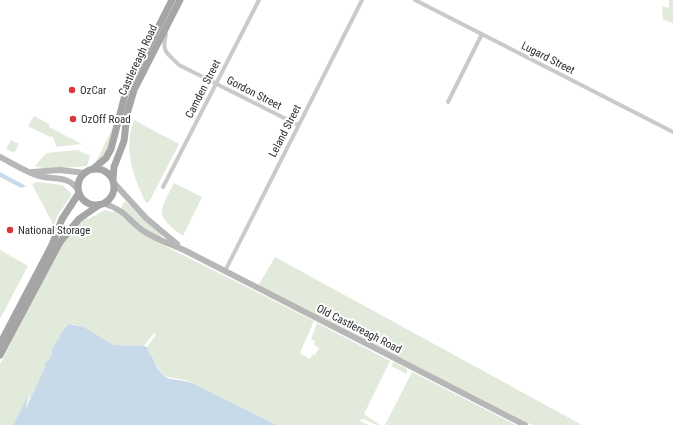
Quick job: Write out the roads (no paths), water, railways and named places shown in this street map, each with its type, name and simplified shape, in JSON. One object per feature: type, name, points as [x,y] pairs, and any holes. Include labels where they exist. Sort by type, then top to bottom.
[{"type":"main road","name":"Castlereagh Road","points":[[93,169],[106,158],[111,149],[126,91],[172,0]]},
{"type":"main road","name":"Castlereagh Road","points":[[114,181],[114,166],[124,141],[132,96],[180,0]]},
{"type":"main road","points":[[0,355],[60,242],[79,219],[102,204],[113,195],[114,181],[104,171],[93,169],[85,173],[79,182],[79,192],[85,202],[94,205],[102,204]]},
{"type":"main road","points":[[0,344],[52,245],[62,220],[79,192]]},
{"type":"street","name":"Camden Street","points":[[163,187],[258,0]]},
{"type":"street","name":"Leland Street","points":[[225,271],[362,0]]},
{"type":"street","name":"Lugard Street","points":[[415,0],[673,132]]},
{"type":"street","name":"Gordon Street","points":[[170,18],[164,47],[166,54],[179,65],[298,125]]},
{"type":"street","points":[[448,102],[482,34]]},
{"type":"street","points":[[0,157],[37,176],[64,179],[76,187],[79,192]]},
{"type":"street","points":[[30,172],[60,170],[85,173]]},
{"type":"street","name":"Old Castlereagh Road","points":[[114,181],[152,224],[184,250]]},
{"type":"street","name":"Old Castlereagh Road","points":[[102,204],[121,210],[147,233],[184,250],[525,425]]},
{"type":"water","points":[[0,172],[26,186],[21,188],[0,177]]},
{"type":"water","points":[[69,324],[84,327],[114,345],[147,347],[158,369],[166,377],[194,384],[277,425],[13,425],[29,394],[25,411],[45,367],[44,364],[51,357],[52,349],[64,329]]},
{"type":"place","name":"OzCar","points":[[72,90]]},
{"type":"place","name":"OzOff Road","points":[[73,119]]},
{"type":"place","name":"National Storage","points":[[10,230]]}]
